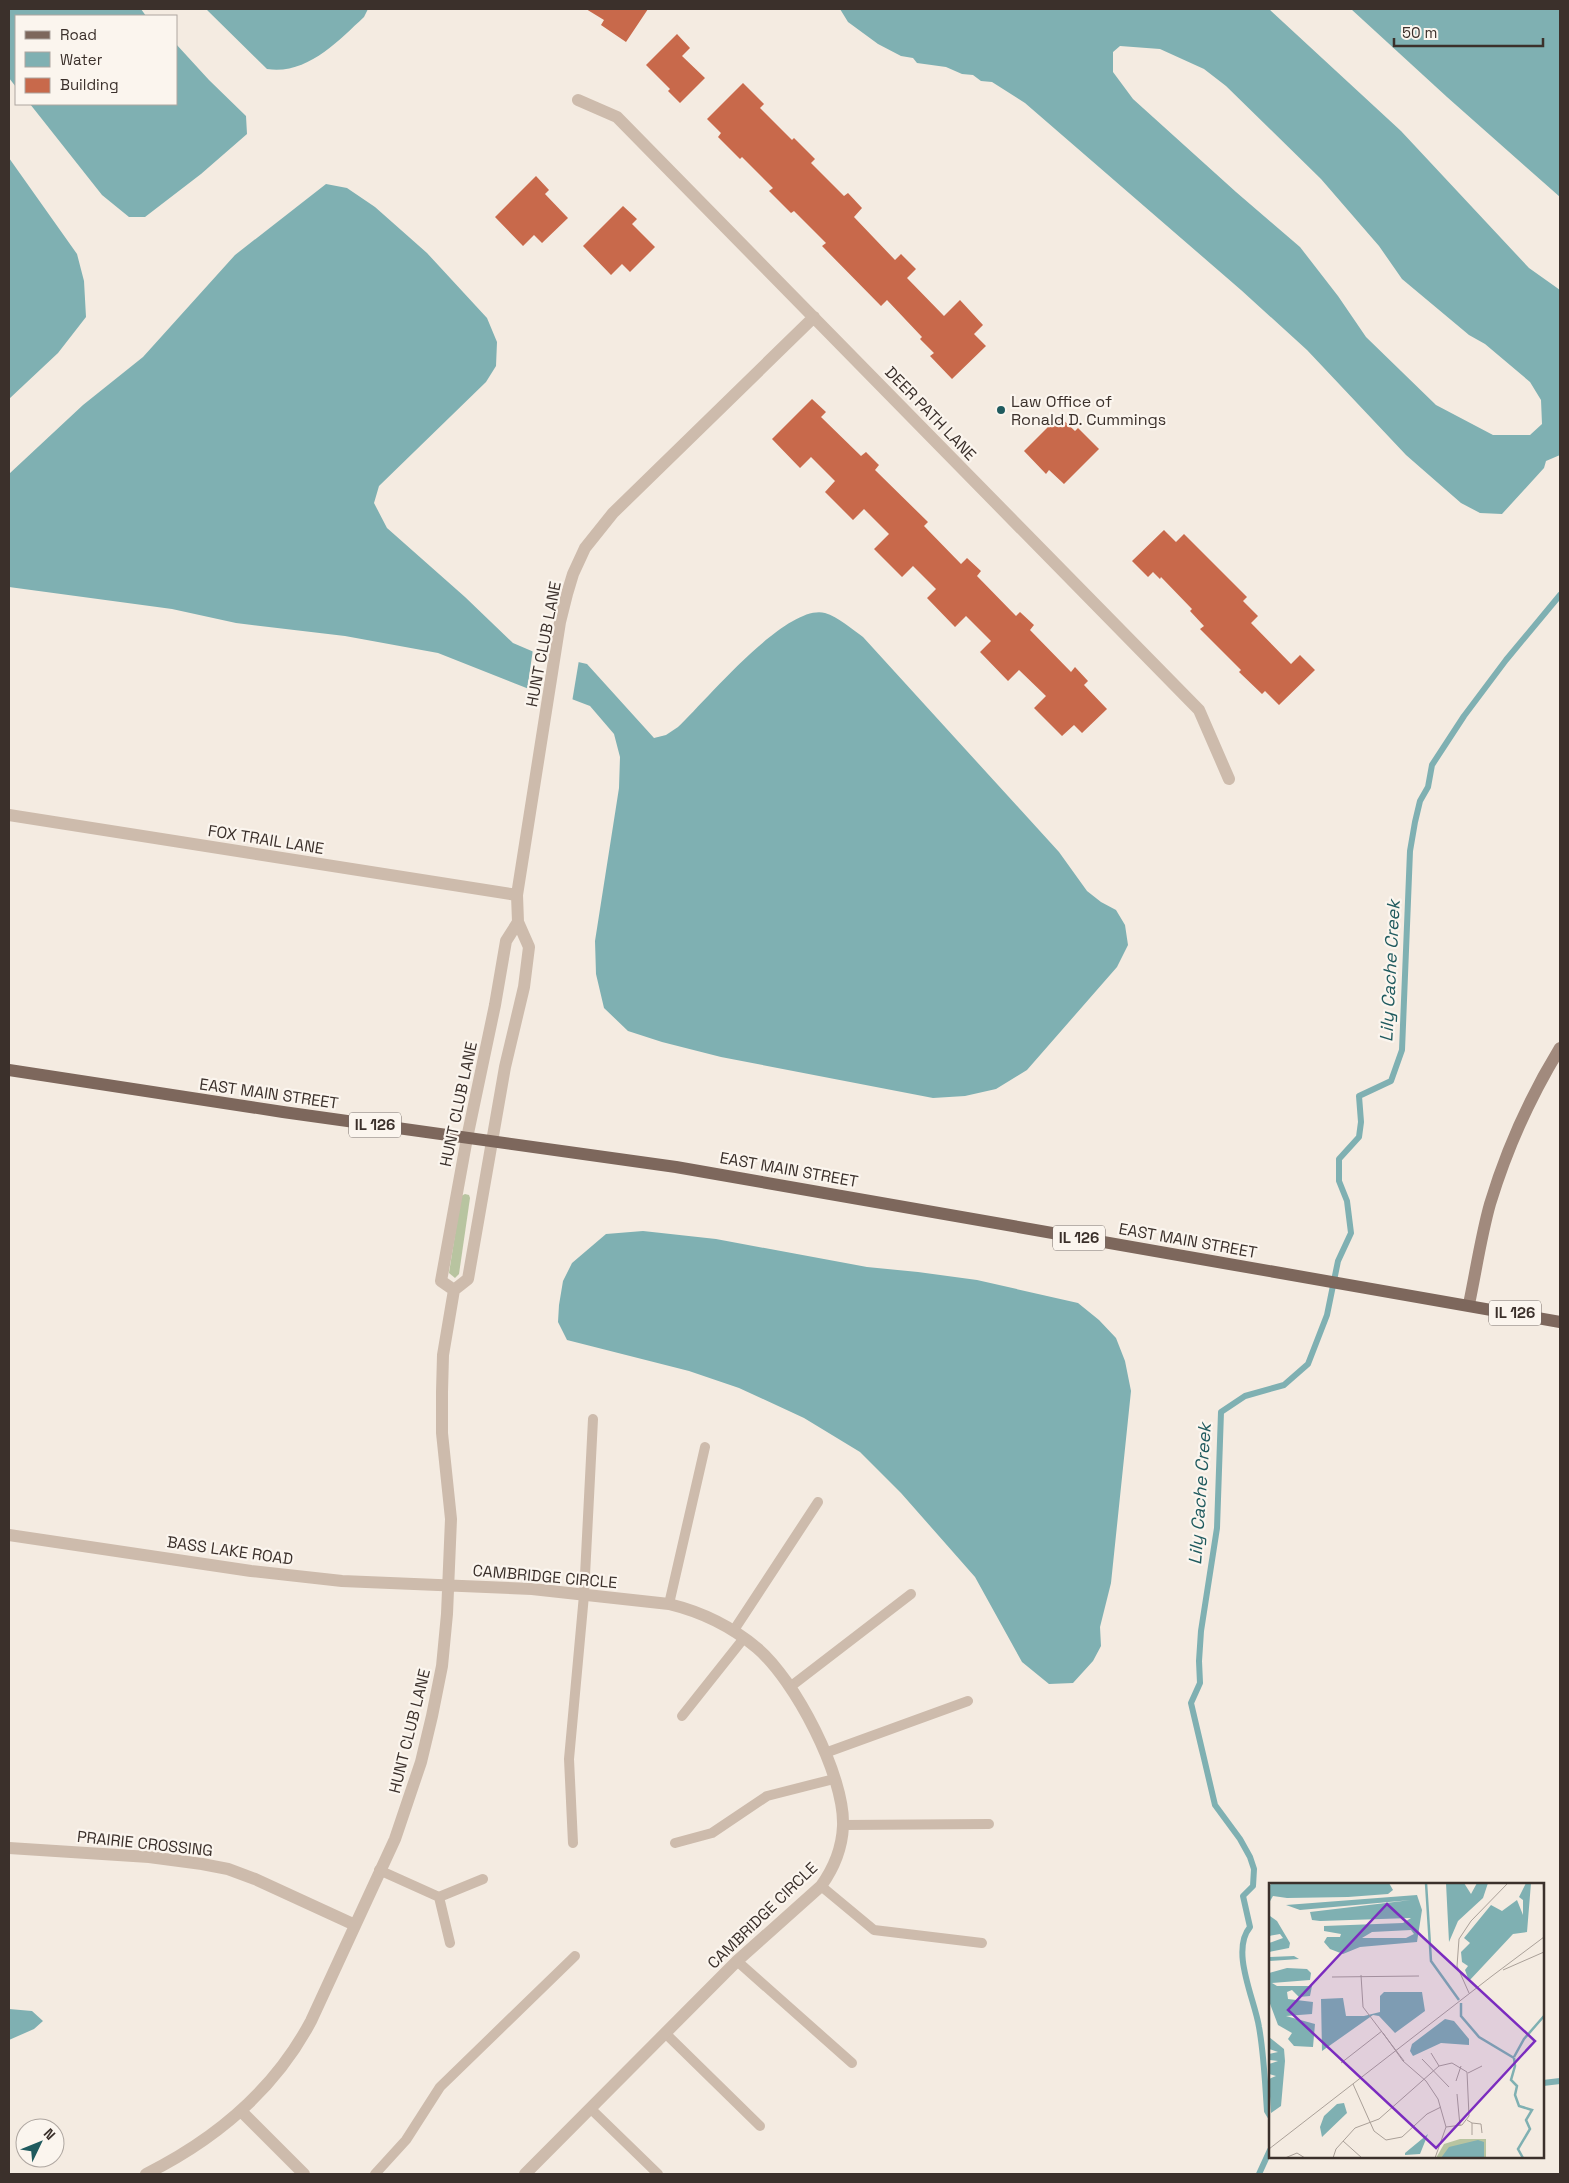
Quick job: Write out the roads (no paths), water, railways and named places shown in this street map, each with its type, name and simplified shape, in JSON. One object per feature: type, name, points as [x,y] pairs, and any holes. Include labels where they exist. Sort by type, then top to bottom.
[{"type":"main road","name":"EAST MAIN STREET","points":[[9,1070],[283,1112],[728,1176],[1469,1304],[1560,1322]]},
{"type":"street","name":"DEER PATH LANE","points":[[578,100],[617,117],[1199,710],[1229,779]]},
{"type":"street","name":"HUNT CLUB LANE","points":[[146,2174],[193,2149],[241,2112],[274,2078],[303,2036],[395,1839],[408,1801],[432,1716],[442,1666],[451,1519],[442,1433],[443,1355],[454,1290],[468,1279],[505,1066],[524,988],[529,947],[518,922],[517,895],[558,634],[572,574],[585,548],[598,529],[814,317]]},
{"type":"street","name":"FOX TRAIL LANE","points":[[9,816],[517,895]]},
{"type":"street","name":"HUNT CLUB LANE","points":[[454,1290],[441,1281],[506,941],[518,922]]},
{"type":"street","points":[[1469,1304],[1490,1205],[1509,1149],[1523,1113],[1560,1048]]},
{"type":"street","name":"BASS LAKE ROAD","points":[[9,1535],[251,1571],[342,1580],[448,1586]]},
{"type":"street","name":"CAMBRIDGE CIRCLE","points":[[448,1586],[532,1589],[669,1604],[690,1609],[739,1634],[758,1649],[790,1687],[814,1728],[834,1779],[843,1825],[841,1847],[832,1872],[821,1886],[737,1961],[591,2110],[525,2174]]},
{"type":"street","name":"PRAIRIE CROSSING","points":[[9,1848],[157,1858],[228,1869],[355,1925]]},
{"type":"street","points":[[241,2112],[304,2174]]},
{"type":"lane","points":[[573,1843],[568,1759],[584,1595],[593,1419]]},
{"type":"lane","points":[[669,1604],[705,1447]]},
{"type":"lane","points":[[682,1716],[739,1634],[818,1502]]},
{"type":"lane","points":[[790,1687],[911,1594]]},
{"type":"lane","points":[[825,1753],[968,1701]]},
{"type":"lane","points":[[674,1844],[712,1834],[767,1796],[834,1779]]},
{"type":"lane","points":[[843,1825],[989,1824]]},
{"type":"lane","points":[[379,1870],[439,1897],[483,1879]]},
{"type":"lane","points":[[821,1886],[874,1930],[982,1943]]},
{"type":"lane","points":[[439,1897],[450,1943]]},
{"type":"lane","points":[[375,2174],[406,2140],[440,2087],[575,1956]]},
{"type":"lane","points":[[737,1961],[852,2063]]},
{"type":"lane","points":[[665,2033],[760,2126]]},
{"type":"lane","points":[[591,2110],[658,2174]]},
{"type":"water","points":[[9,9],[141,9],[145,15],[15,15],[15,86],[9,78]]},
{"type":"water","points":[[206,9],[368,9],[364,17],[320,55],[308,62],[282,70],[267,69]]},
{"type":"water","points":[[840,9],[1269,9],[1401,131],[1529,268],[1560,290],[1560,455],[1546,461],[1544,468],[1502,514],[1480,513],[1461,503],[1406,455],[1307,350],[1241,290],[1025,103],[992,82],[981,81],[973,75],[962,74],[946,67],[917,63],[913,58],[901,56],[878,44],[848,22]],"holes":[[[1120,46],[1160,49],[1204,69],[1226,86],[1321,179],[1379,246],[1402,279],[1469,335],[1485,344],[1530,382],[1541,400],[1542,424],[1530,435],[1493,435],[1436,405],[1366,337],[1338,296],[1300,247],[1133,99],[1113,72],[1113,52]]]},
{"type":"water","points":[[1351,9],[1560,9],[1560,197],[1447,97]]},
{"type":"water","points":[[178,46],[246,116],[247,134],[201,174],[145,217],[129,217],[102,195],[31,105],[178,105]]},
{"type":"water","points":[[9,158],[77,254],[84,281],[86,317],[58,353],[9,399]]},
{"type":"water","points":[[326,184],[347,188],[375,207],[427,253],[487,318],[497,342],[496,366],[486,382],[379,486],[374,503],[387,528],[465,597],[513,643],[534,652],[587,664],[654,738],[666,735],[678,727],[747,657],[768,638],[789,623],[809,614],[825,613],[835,617],[863,637],[1059,852],[1087,891],[1101,902],[1116,910],[1125,925],[1128,945],[1117,967],[1027,1070],[996,1089],[965,1096],[933,1098],[721,1057],[628,1031],[604,1008],[596,974],[595,941],[619,788],[620,757],[614,734],[590,706],[569,698],[529,689],[438,653],[345,636],[236,623],[172,609],[9,587],[9,474],[83,405],[143,357],[235,255]]},
{"type":"water","points":[[643,1231],[716,1239],[867,1267],[977,1280],[1078,1303],[1099,1320],[1116,1338],[1125,1361],[1131,1391],[1111,1583],[1100,1627],[1101,1646],[1093,1661],[1073,1683],[1049,1684],[1022,1662],[975,1577],[901,1493],[860,1452],[804,1418],[739,1388],[689,1371],[567,1340],[558,1322],[559,1305],[563,1281],[572,1263],[606,1234]]},
{"type":"water","points":[[9,2009],[32,2011],[43,2021],[34,2029],[9,2040]]},
{"type":"waterway","name":"Lily Cache Creek","points":[[1269,2114],[1267,2111],[1259,2027],[1246,1976],[1242,1949],[1244,1937],[1250,1927],[1243,1896],[1253,1886],[1254,1869],[1240,1839],[1215,1805],[1191,1703],[1200,1683],[1201,1631],[1217,1528],[1221,1412],[1245,1396],[1284,1385],[1308,1364],[1327,1315],[1338,1261],[1351,1233],[1347,1201],[1339,1181],[1339,1159],[1359,1137],[1361,1122],[1359,1096],[1391,1081],[1402,1050],[1410,851],[1420,801],[1428,787],[1432,765],[1464,716],[1506,660],[1560,595]]},
{"type":"waterway","points":[[1544,2083],[1560,2081]]},
{"type":"waterway","name":"Lily Cache Creek","points":[[1259,2174],[1269,2152]]},
{"type":"place","name":"Law Office of Ronald D. Cummings","points":[[1001,410]]}]
